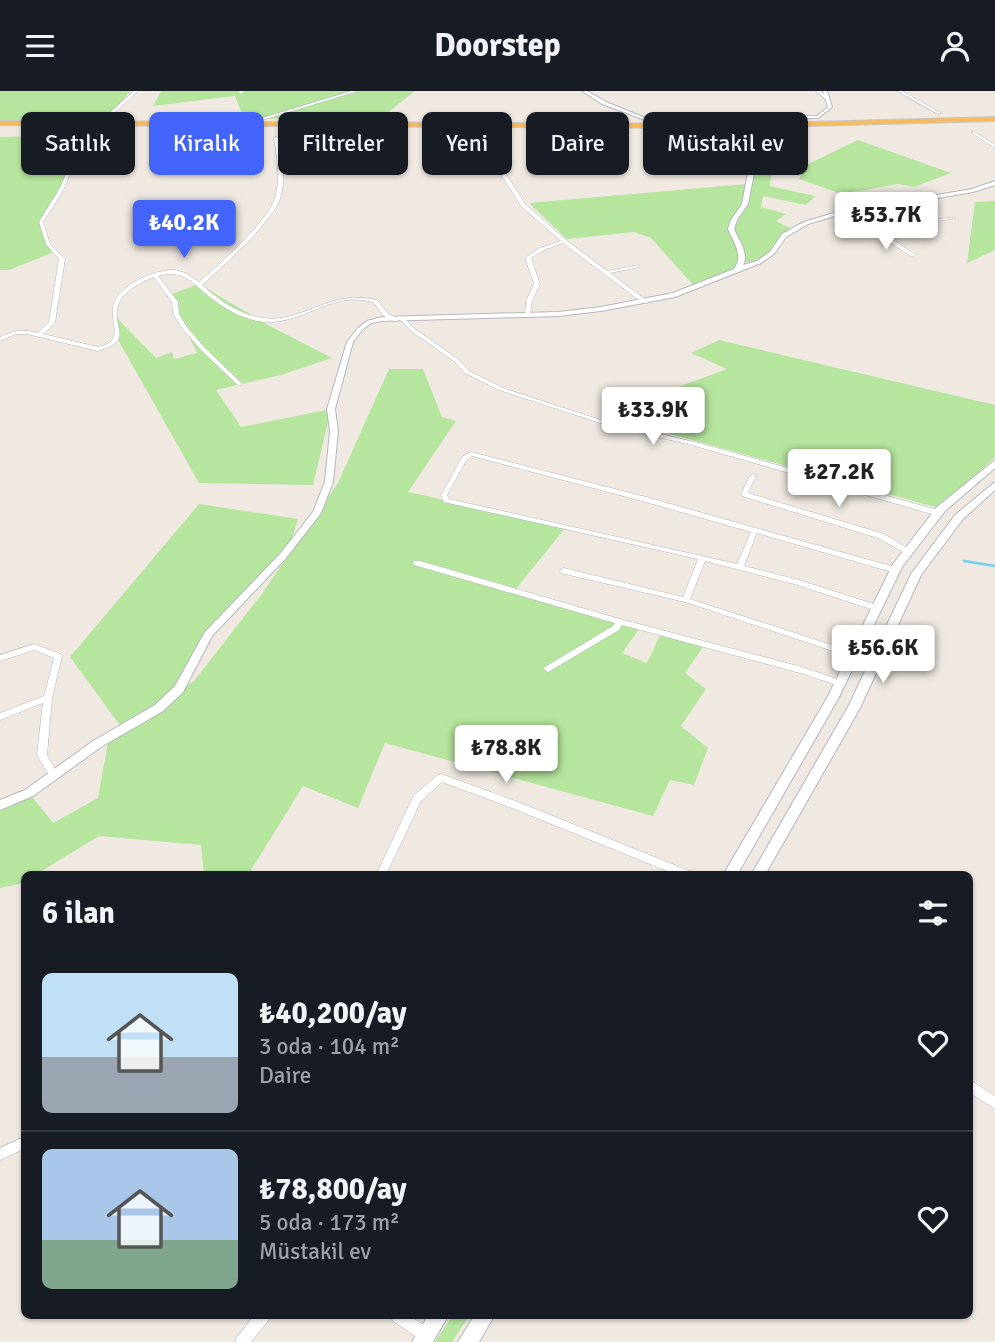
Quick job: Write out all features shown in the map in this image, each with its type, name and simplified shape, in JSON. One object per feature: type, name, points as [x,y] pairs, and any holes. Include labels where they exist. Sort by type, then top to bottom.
[{"type":"highway","points":[[0,125],[746,129],[995,121]]},
{"type":"main road","points":[[732,871],[840,683],[895,570],[938,513],[995,463]]},
{"type":"main road","points":[[760,871],[854,708],[916,574],[959,517],[995,485]]},
{"type":"main road","points":[[424,1339],[437,1319]]},
{"type":"main road","points":[[468,1342],[483,1319]]},
{"type":"street","points":[[113,112],[136,91]]},
{"type":"street","points":[[264,118],[356,91]]},
{"type":"street","points":[[584,91],[604,103],[692,136],[725,152],[748,168],[751,173],[745,204],[734,220],[732,229],[742,255],[742,262],[736,270]]},
{"type":"street","points":[[818,91],[826,98]]},
{"type":"street","points":[[642,118],[818,117],[830,107],[825,91]]},
{"type":"street","points":[[899,91],[939,113]]},
{"type":"street","points":[[973,132],[995,147]]},
{"type":"street","points":[[199,284],[221,267],[272,211],[279,195],[280,180],[276,138]]},
{"type":"street","points":[[40,334],[52,323],[62,259],[48,244],[41,222],[68,175]]},
{"type":"street","points":[[503,175],[523,205],[645,302]]},
{"type":"street","points":[[369,321],[527,315],[601,309],[645,302],[675,295],[759,262],[772,253],[775,242],[786,234],[824,216],[963,194],[995,184]]},
{"type":"street","points":[[848,211],[912,255]]},
{"type":"street","points":[[877,229],[954,218]]},
{"type":"street","points":[[527,315],[529,301],[537,284],[528,258],[542,249],[565,241]]},
{"type":"street","points":[[608,272],[637,266]]},
{"type":"street","points":[[0,339],[15,332],[40,334],[97,349],[109,346],[117,338],[119,330],[114,311],[116,302],[129,290],[155,275],[180,272],[192,276],[217,300],[262,320],[289,317],[332,300],[349,297],[375,300],[383,312],[399,319],[467,372],[501,389],[592,419],[710,447],[938,513]]},
{"type":"street","points":[[155,275],[175,302],[176,314],[184,327],[239,384]]},
{"type":"street","points":[[0,805],[29,793],[97,744],[159,708],[179,689],[208,634],[283,556],[317,513],[329,482],[334,431],[331,409],[350,342],[369,321],[383,312]]},
{"type":"street","points":[[877,608],[796,582],[446,500],[444,495],[464,458],[471,454],[895,570]]},
{"type":"street","points":[[753,476],[744,494],[881,536],[908,551]]},
{"type":"street","points":[[739,568],[755,530]]},
{"type":"street","points":[[686,600],[702,558]]},
{"type":"street","points":[[417,563],[620,622],[802,670],[840,683]]},
{"type":"street","points":[[564,571],[686,600],[854,655]]},
{"type":"street","points":[[548,669],[616,628],[620,622]]},
{"type":"street","points":[[0,658],[34,647],[58,656],[48,698],[43,755],[54,776]]},
{"type":"street","points":[[0,717],[48,698]]},
{"type":"street","points":[[383,871],[417,798],[441,778],[678,871]]},
{"type":"street","points":[[973,1088],[995,1103]]},
{"type":"street","points":[[0,1154],[21,1144]]},
{"type":"street","points":[[242,1342],[261,1319]]},
{"type":"street","points":[[401,1319],[424,1339]]},
{"type":"green space","points":[[0,91],[131,91],[111,112],[21,112],[21,122],[0,123]]},
{"type":"green space","points":[[161,91],[239,91],[241,94],[245,91],[415,91],[388,112],[278,112],[278,119],[264,119],[264,112],[241,112],[235,96],[153,106]]},
{"type":"green space","points":[[21,136],[21,175],[68,175],[41,222],[48,244],[54,252],[9,270],[0,270],[0,137]]},
{"type":"green space","points":[[858,140],[951,173],[914,187],[898,184],[842,194],[799,179],[801,175],[808,175],[808,164]]},
{"type":"green space","points":[[750,175],[771,175],[770,186],[815,196],[806,205],[763,196],[761,207],[786,214],[776,221],[794,230],[775,242],[772,253],[759,262],[742,262],[736,270],[696,288],[651,238],[634,232],[567,239],[529,203],[747,184]]},
{"type":"green space","points":[[995,201],[995,250],[967,263],[975,202]]},
{"type":"green space","points":[[199,284],[268,325],[332,358],[281,375],[216,390],[241,427],[331,409],[313,485],[199,483],[117,338],[116,317],[156,358],[172,352],[174,359],[197,353],[169,295]]},
{"type":"green space","points":[[719,340],[995,405],[995,457],[939,508],[602,415],[727,369],[691,353]]},
{"type":"green space","points":[[389,369],[423,369],[442,417],[456,421],[408,492],[566,527],[515,590],[640,628],[622,653],[647,663],[661,633],[705,644],[685,673],[706,689],[681,726],[708,748],[694,785],[670,780],[653,816],[385,743],[358,808],[303,786],[250,871],[204,871],[201,845],[99,836],[42,871],[21,871],[21,883],[0,888],[0,805],[29,793],[53,823],[98,798],[109,737],[122,728],[70,657],[199,504],[298,519],[289,548],[215,626],[170,697],[194,681],[261,595],[338,483]]},
{"type":"green space","points":[[450,1319],[467,1319],[452,1342],[435,1342]]},
{"type":"waterway","points":[[964,561],[995,566]]}]
